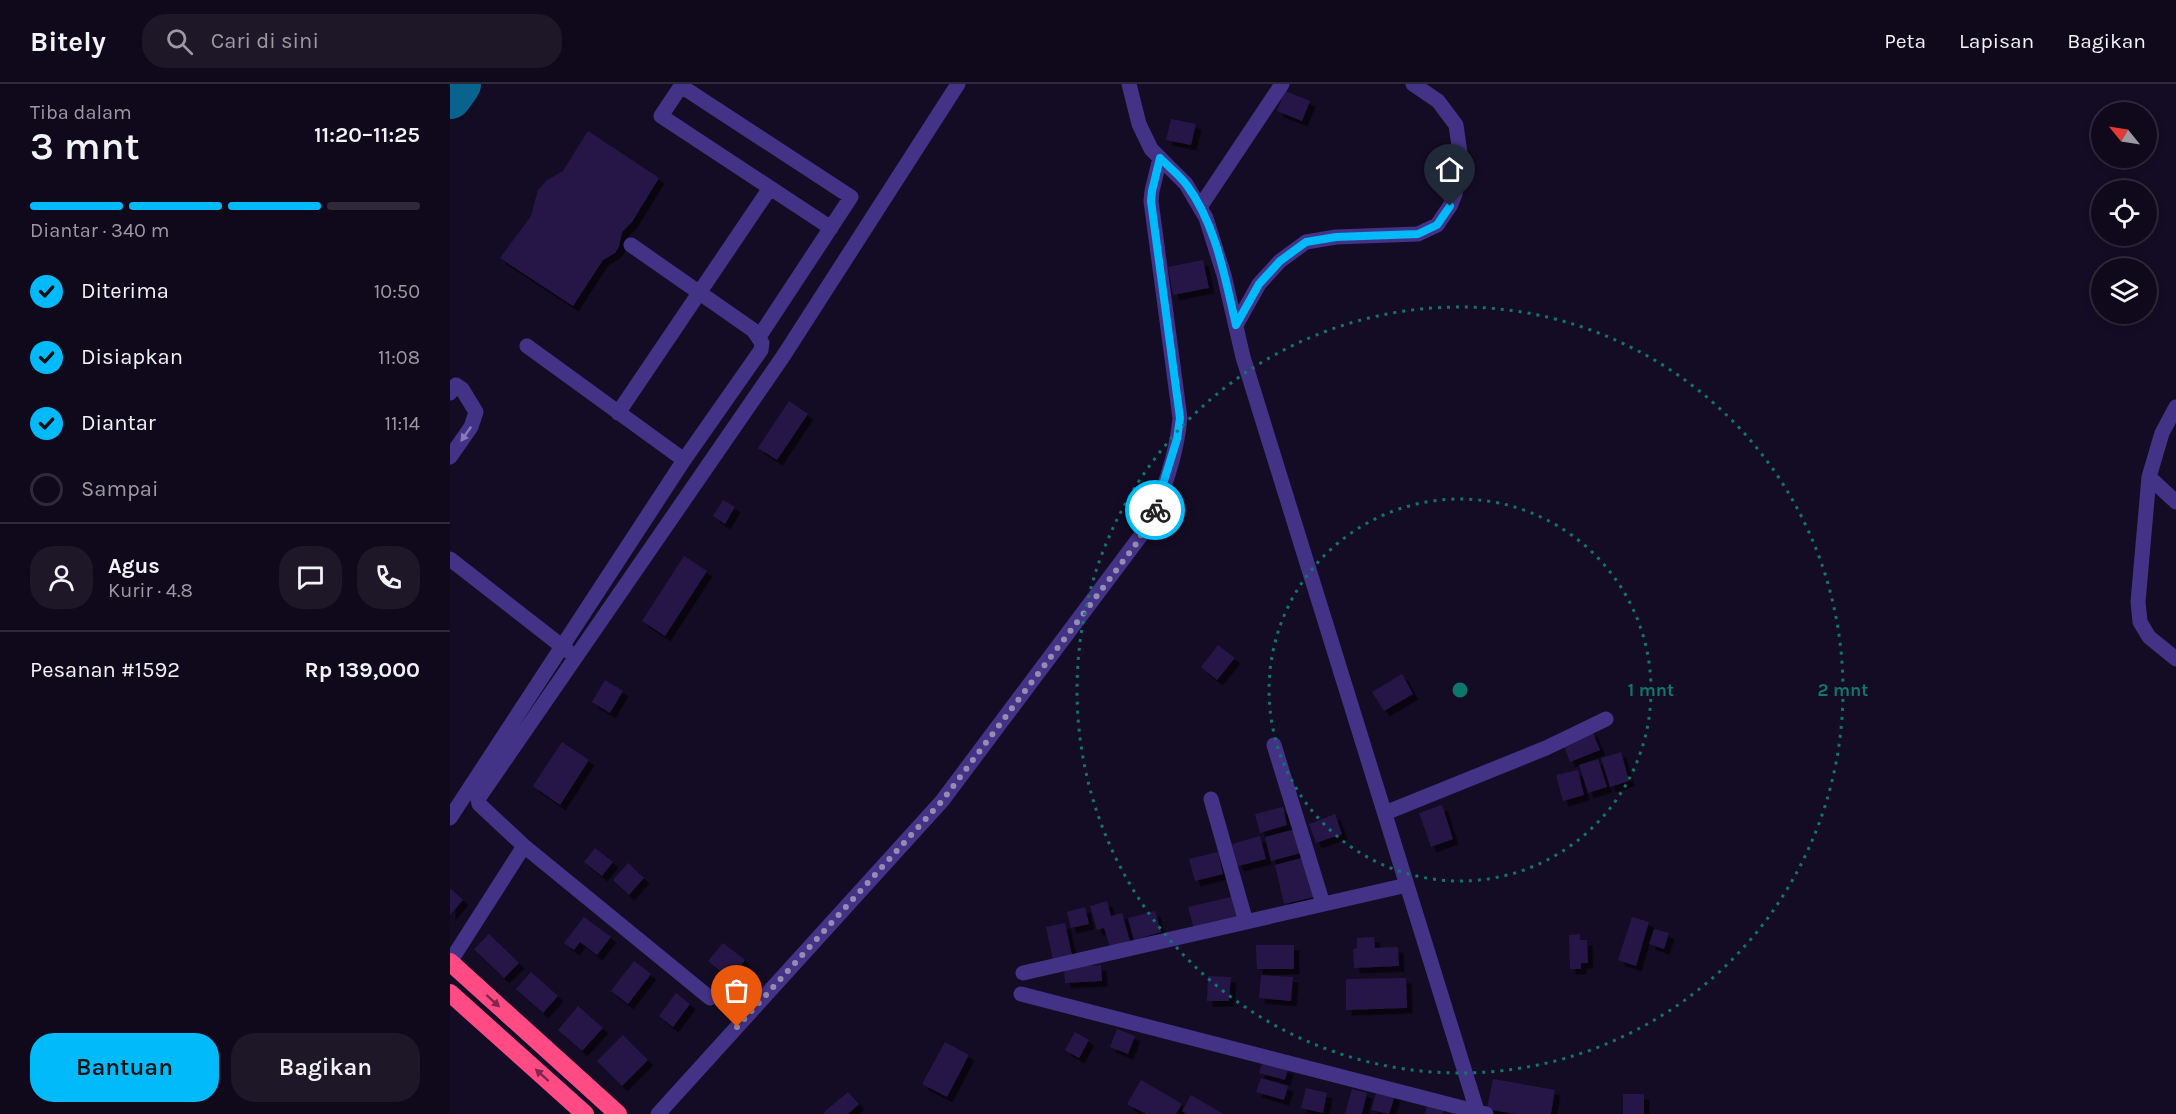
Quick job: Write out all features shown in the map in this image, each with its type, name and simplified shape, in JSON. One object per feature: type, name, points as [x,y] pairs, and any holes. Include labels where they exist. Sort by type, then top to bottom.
[{"type":"highway","points":[[450,962],[618,1114]]},
{"type":"highway","points":[[450,993],[585,1114]]},
{"type":"street","points":[[710,998],[524,846],[479,804],[478,799],[784,355],[958,84]]},
{"type":"street","points":[[1129,84],[1139,124],[1151,149],[1186,184],[1206,218],[1224,275],[1243,357],[1407,885],[1481,1113]]},
{"type":"street","points":[[1200,207],[1282,84]]},
{"type":"street","points":[[1236,325],[1259,284],[1280,261],[1306,242],[1336,237],[1418,234],[1437,225],[1455,194],[1460,153],[1456,125],[1438,101],[1413,84]]},
{"type":"street","points":[[759,337],[831,228],[851,197],[681,86],[661,116],[831,228]]},
{"type":"street","points":[[658,1114],[942,801],[1136,544],[1149,522],[1160,498],[1177,439],[1180,418],[1151,201],[1160,158]]},
{"type":"street","points":[[618,412],[770,188]]},
{"type":"street","points":[[450,818],[684,460],[761,350],[762,343],[753,330],[631,245]]},
{"type":"street","points":[[527,346],[684,460]]},
{"type":"street","points":[[450,393],[456,385],[462,389],[476,412],[471,427],[450,457]]},
{"type":"street","points":[[2176,407],[2162,433],[2149,477],[2138,602],[2140,622],[2149,637],[2176,659]]},
{"type":"street","points":[[2149,477],[2176,502]]},
{"type":"street","points":[[450,559],[575,656]]},
{"type":"street","points":[[1385,813],[1546,748],[1606,719]]},
{"type":"street","points":[[1274,745],[1323,904]]},
{"type":"street","points":[[1211,799],[1246,922]]},
{"type":"street","points":[[450,962],[524,846]]},
{"type":"street","points":[[1023,973],[1407,885]]},
{"type":"street","points":[[1021,994],[1481,1113]]},
{"type":"street","points":[[521,1056],[536,1039]]},
{"type":"building","points":[[1285,91],[1310,101],[1302,121],[1277,111]]},
{"type":"building","points":[[1171,119],[1196,124],[1191,145],[1166,140]]},
{"type":"building","points":[[588,131],[659,178],[632,222],[622,232],[619,247],[615,253],[603,260],[573,306],[500,258],[531,216],[538,190],[547,180],[563,171]]},
{"type":"building","points":[[1203,260],[1209,288],[1173,295],[1168,267]]},
{"type":"building","points":[[789,401],[808,414],[777,460],[758,448]]},
{"type":"building","points":[[723,500],[735,507],[725,524],[713,516]]},
{"type":"building","points":[[684,556],[707,571],[665,636],[642,621]]},
{"type":"building","points":[[1218,645],[1235,658],[1217,680],[1201,667]]},
{"type":"building","points":[[1402,674],[1413,694],[1384,711],[1372,692]]},
{"type":"building","points":[[605,680],[623,691],[610,713],[592,702]]},
{"type":"building","points":[[1592,731],[1600,750],[1570,762],[1563,743]]},
{"type":"building","points":[[562,742],[589,760],[560,805],[533,786]]},
{"type":"building","points":[[1621,752],[1629,781],[1610,787],[1601,758]]},
{"type":"building","points":[[1598,759],[1607,787],[1588,793],[1579,765]]},
{"type":"building","points":[[1578,770],[1584,795],[1563,801],[1556,775]]},
{"type":"building","points":[[1442,805],[1453,839],[1431,847],[1419,813]]},
{"type":"building","points":[[1283,807],[1287,825],[1260,833],[1255,814]]},
{"type":"building","points":[[1335,814],[1342,834],[1316,843],[1309,824]]},
{"type":"building","points":[[1295,829],[1301,853],[1271,861],[1265,837]]},
{"type":"building","points":[[1260,836],[1266,859],[1238,866],[1232,844]]},
{"type":"building","points":[[595,848],[613,862],[602,876],[584,862]]},
{"type":"building","points":[[1218,852],[1223,874],[1195,881],[1189,859]]},
{"type":"building","points":[[1305,857],[1314,897],[1284,904],[1275,865]]},
{"type":"building","points":[[628,863],[644,878],[629,895],[613,880]]},
{"type":"building","points":[[450,888],[463,900],[450,915]]},
{"type":"building","points":[[1235,896],[1240,918],[1194,929],[1188,907]]},
{"type":"building","points":[[1107,901],[1111,916],[1122,913],[1130,941],[1110,947],[1104,928],[1097,930],[1090,906]]},
{"type":"building","points":[[1085,907],[1089,924],[1071,928],[1067,912]]},
{"type":"building","points":[[1155,911],[1161,932],[1134,940],[1128,918]]},
{"type":"building","points":[[584,917],[611,937],[597,955],[580,942],[574,950],[564,943]]},
{"type":"building","points":[[1632,917],[1649,922],[1636,966],[1618,960]]},
{"type":"building","points":[[1065,923],[1072,955],[1053,960],[1046,927]]},
{"type":"building","points":[[1654,929],[1669,933],[1664,949],[1649,944]]},
{"type":"building","points":[[489,934],[519,963],[504,978],[474,949]]},
{"type":"building","points":[[1580,934],[1580,940],[1587,940],[1588,963],[1581,963],[1581,969],[1570,969],[1569,935]]},
{"type":"building","points":[[1374,937],[1375,948],[1398,947],[1399,966],[1354,968],[1353,949],[1357,948],[1357,938]]},
{"type":"building","points":[[723,943],[745,960],[730,979],[708,961]]},
{"type":"building","points":[[1256,945],[1294,945],[1294,969],[1257,969]]},
{"type":"building","points":[[634,961],[651,974],[628,1004],[611,991]]},
{"type":"building","points":[[1101,965],[1102,981],[1065,983],[1064,967]]},
{"type":"building","points":[[531,972],[558,996],[543,1013],[516,989]]},
{"type":"building","points":[[1261,975],[1293,977],[1291,1001],[1259,998]]},
{"type":"building","points":[[1208,976],[1231,977],[1229,1001],[1207,1001]]},
{"type":"building","points":[[1406,978],[1407,1008],[1346,1010],[1346,979]]},
{"type":"building","points":[[676,993],[690,1004],[673,1027],[659,1016]]},
{"type":"building","points":[[578,1006],[603,1028],[582,1051],[558,1030]]},
{"type":"building","points":[[1117,1029],[1135,1036],[1128,1054],[1110,1047]]},
{"type":"building","points":[[1075,1032],[1089,1040],[1079,1058],[1065,1050]]},
{"type":"building","points":[[623,1035],[648,1060],[622,1086],[597,1061]]},
{"type":"building","points":[[945,1042],[969,1055],[947,1097],[922,1084]]},
{"type":"building","points":[[1263,1061],[1288,1069],[1285,1080],[1259,1073]]},
{"type":"building","points":[[1261,1078],[1288,1086],[1284,1100],[1256,1092]]},
{"type":"building","points":[[1493,1079],[1555,1090],[1551,1114],[1514,1114],[1487,1109]]},
{"type":"building","points":[[1141,1080],[1182,1104],[1176,1114],[1146,1114],[1127,1104]]},
{"type":"building","points":[[1306,1088],[1327,1093],[1323,1113],[1301,1108]]},
{"type":"building","points":[[1352,1089],[1367,1093],[1362,1114],[1345,1114]]},
{"type":"building","points":[[1377,1090],[1395,1095],[1389,1114],[1371,1110]]},
{"type":"building","points":[[848,1092],[859,1104],[848,1114],[823,1113]]},
{"type":"building","points":[[1623,1094],[1644,1094],[1644,1114],[1623,1114]]},
{"type":"building","points":[[1191,1095],[1223,1114],[1187,1114],[1182,1111]]},
{"type":"building","points":[[1427,1106],[1444,1111],[1443,1114],[1425,1114]]},
{"type":"taxiway","points":[[450,97],[459,84]]},
{"type":"way so far","points":[[737,1027],[942,801],[1136,544],[1155,510]]},
{"type":"route","points":[[1155,510],[1177,439],[1180,418],[1151,201],[1160,158],[1186,184],[1206,218],[1224,275],[1236,325],[1259,284],[1280,261],[1306,242],[1336,237],[1418,234],[1437,225],[1450,206]]}]
